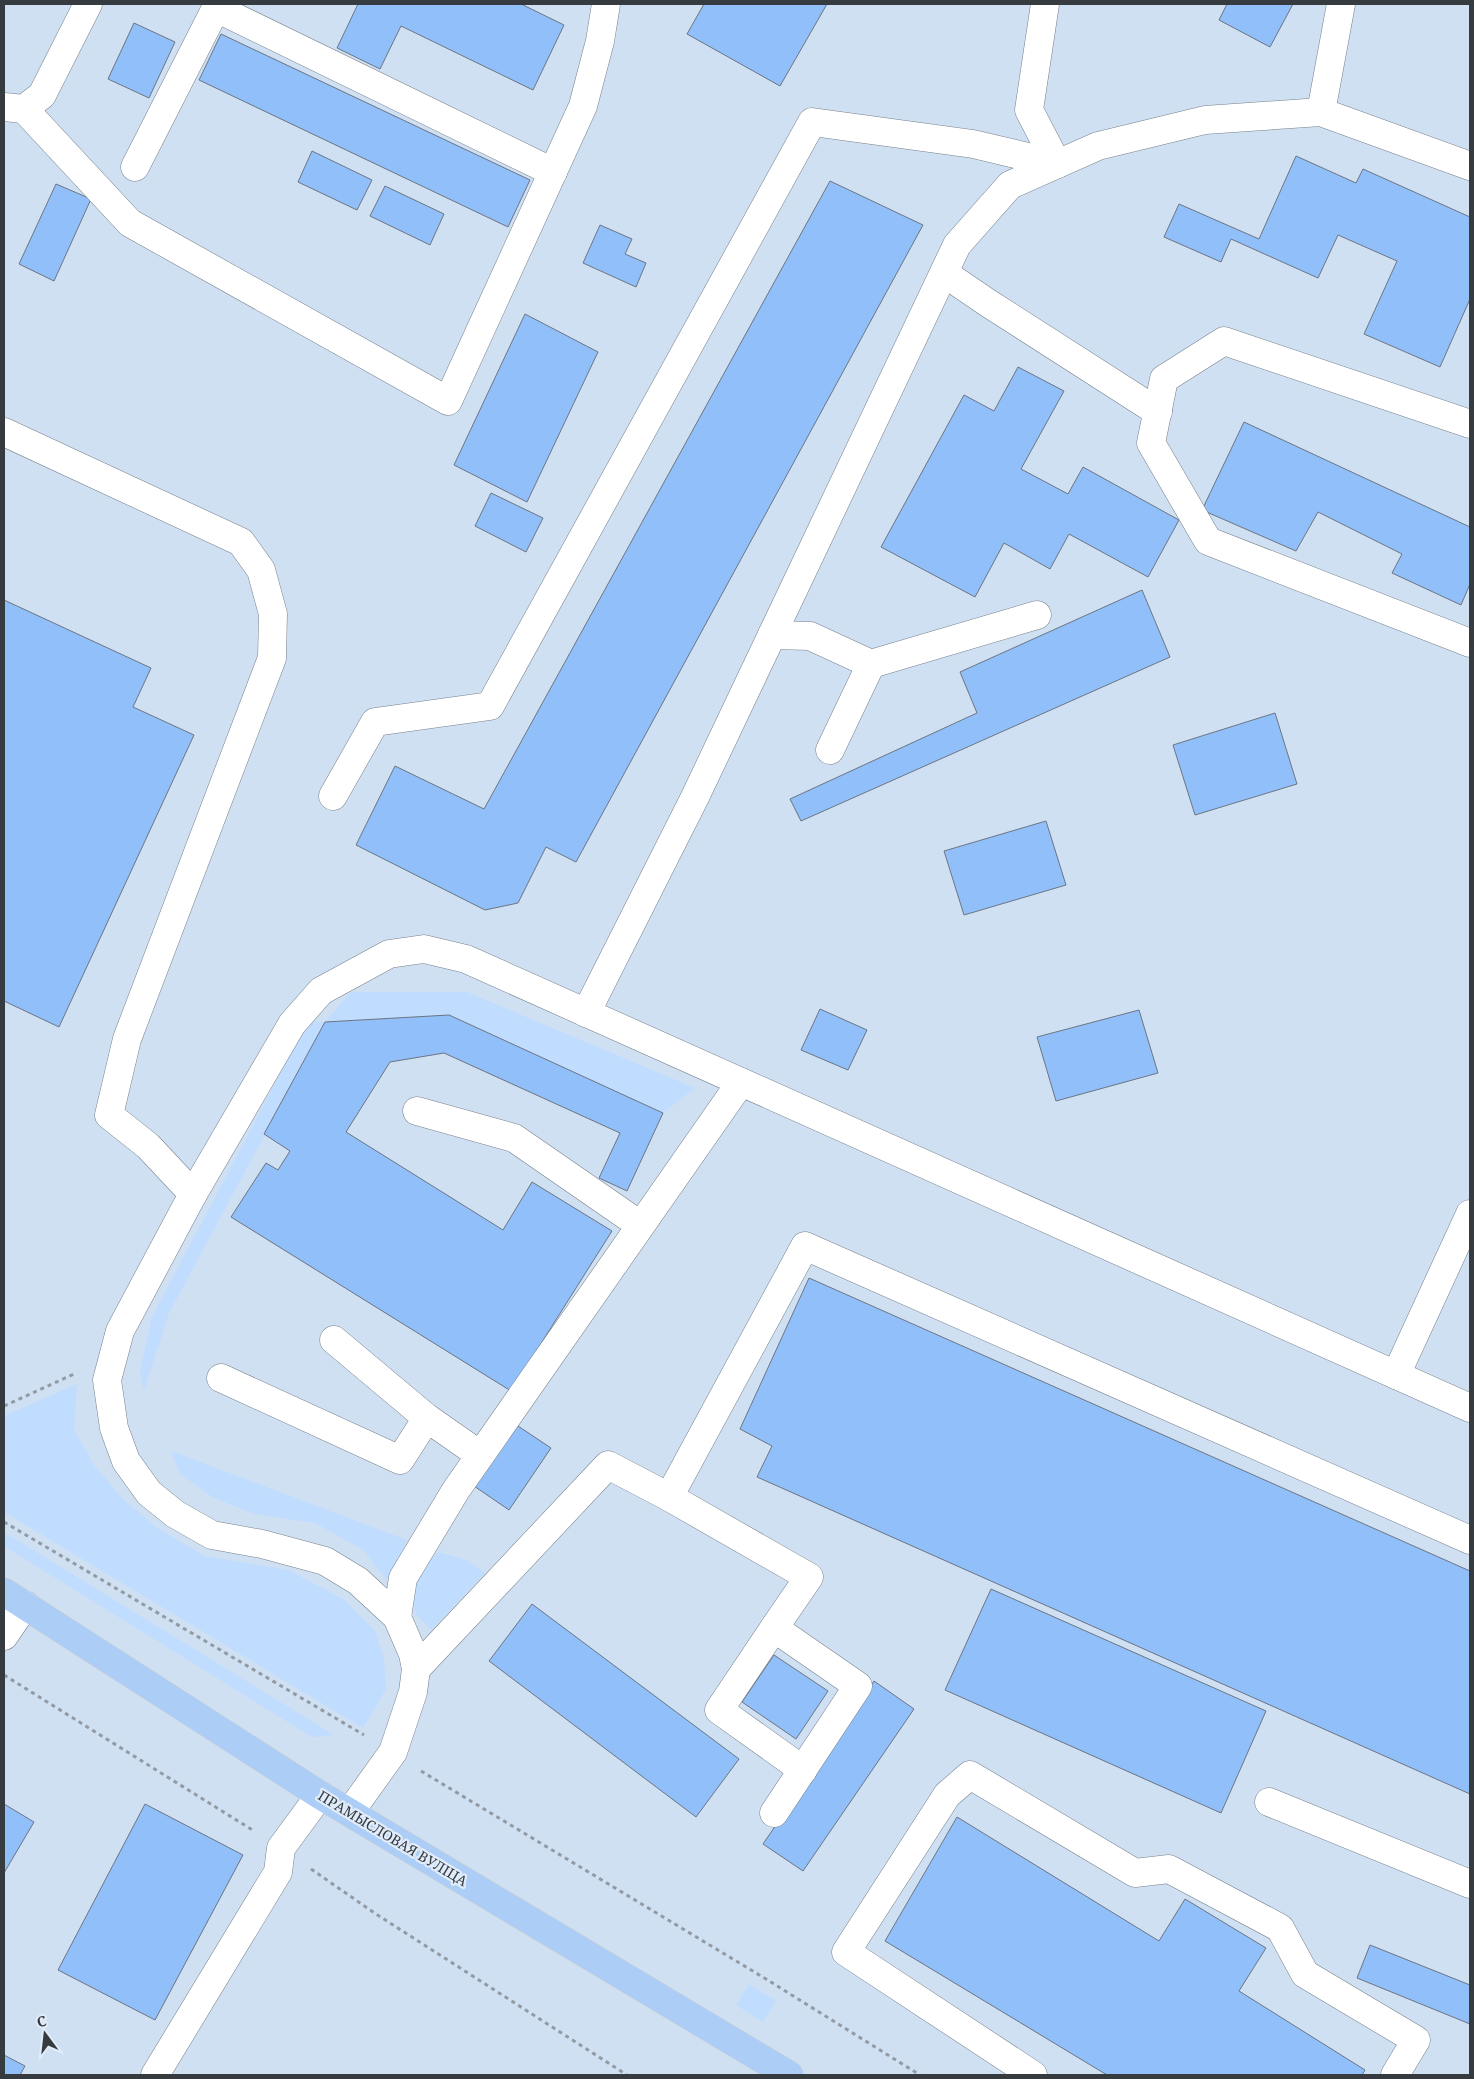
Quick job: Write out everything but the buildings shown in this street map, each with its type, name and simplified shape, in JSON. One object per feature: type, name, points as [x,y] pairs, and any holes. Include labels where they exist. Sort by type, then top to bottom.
[{"type":"main road","name":"ПРАМЫСЛОВАЯ ВУЛІЦА","points":[[14,1598],[320,1795],[789,2075]]},
{"type":"lane","points":[[88,4],[42,95],[14,108],[130,223],[448,401],[583,106],[600,41],[606,4]]},
{"type":"lane","points":[[1045,4],[1030,110],[1057,164]]},
{"type":"lane","points":[[1321,112],[1341,4]]},
{"type":"lane","points":[[135,168],[217,6],[553,172]]},
{"type":"lane","points":[[586,1013],[695,797],[957,245],[1010,185],[1098,146],[1205,120],[1321,112],[1470,166]]},
{"type":"lane","points":[[333,796],[375,722],[490,706],[812,122],[973,144],[1057,164]]},
{"type":"lane","points":[[944,273],[988,304],[1158,412]]},
{"type":"lane","points":[[1470,424],[1224,341],[1164,379],[1151,443],[1208,541],[1470,643]]},
{"type":"lane","points":[[4,432],[241,542],[261,570],[273,614],[272,658],[127,1039],[109,1115],[148,1146],[193,1194]]},
{"type":"lane","points":[[772,635],[810,636],[871,664],[1037,615]]},
{"type":"lane","points":[[830,750],[871,664]]},
{"type":"lane","points":[[350,1812],[393,1752],[411,1699],[416,1669],[397,1617],[358,1581],[324,1561],[262,1544],[212,1535],[175,1514],[148,1493],[126,1461],[114,1428],[108,1380],[120,1332],[193,1194],[292,1024],[321,991],[389,954],[424,949],[466,959],[1470,1408]]},
{"type":"lane","points":[[397,1617],[403,1578],[451,1498],[640,1225],[716,1120],[740,1082]]},
{"type":"lane","points":[[417,1111],[514,1138],[640,1225]]},
{"type":"lane","points":[[1396,1375],[1470,1214]]},
{"type":"lane","points":[[670,1497],[805,1246],[1470,1540]]},
{"type":"lane","points":[[334,1340],[427,1418],[480,1455]]},
{"type":"lane","points":[[221,1378],[400,1460],[427,1418]]},
{"type":"lane","points":[[416,1669],[608,1465],[670,1497],[809,1577],[720,1710],[802,1770]]},
{"type":"lane","points":[[4,1636],[14,1598]]},
{"type":"lane","points":[[774,1628],[858,1686],[774,1813]]},
{"type":"lane","points":[[1033,2075],[846,1952],[947,1795],[970,1774],[1135,1873],[1169,1869],[1280,1928],[1305,1974],[1416,2040],[1395,2075]]},
{"type":"lane","points":[[155,2075],[278,1872],[281,1848],[320,1795]]},
{"type":"lane","points":[[1269,1802],[1470,1884]]},
{"type":"path","points":[[4,1406],[76,1373]]},
{"type":"path","points":[[4,1522],[393,1752],[454,1792],[757,1974],[920,2075]]},
{"type":"path","points":[[4,1675],[281,1848],[376,1914],[627,2075]]},
{"type":"shaded area","points":[[4,4],[1470,4],[1470,2075],[4,2075]]},
{"type":"shaded area","points":[[351,992],[467,992],[695,1088],[663,1113],[449,1015],[325,1022]]},
{"type":"shaded area","points":[[308,1021],[325,1022],[169,1313],[144,1390],[140,1372],[152,1317]]},
{"type":"shaded area","points":[[77,1384],[74,1430],[94,1465],[124,1500],[159,1529],[205,1556],[288,1570],[345,1600],[375,1631],[384,1658],[386,1689],[363,1728],[4,1512],[4,1416]]},
{"type":"shaded area","points":[[171,1451],[407,1540],[389,1583],[363,1550],[315,1523],[254,1514],[214,1498],[180,1474]]},
{"type":"shaded area","points":[[4,1532],[334,1735],[312,1737],[4,1546]]},
{"type":"shaded area","points":[[438,1552],[467,1560],[485,1573],[431,1630],[416,1614],[412,1602],[412,1594],[413,1586],[421,1571]]},
{"type":"shaded area","points":[[749,1984],[776,2001],[763,2022],[736,2005]]}]
